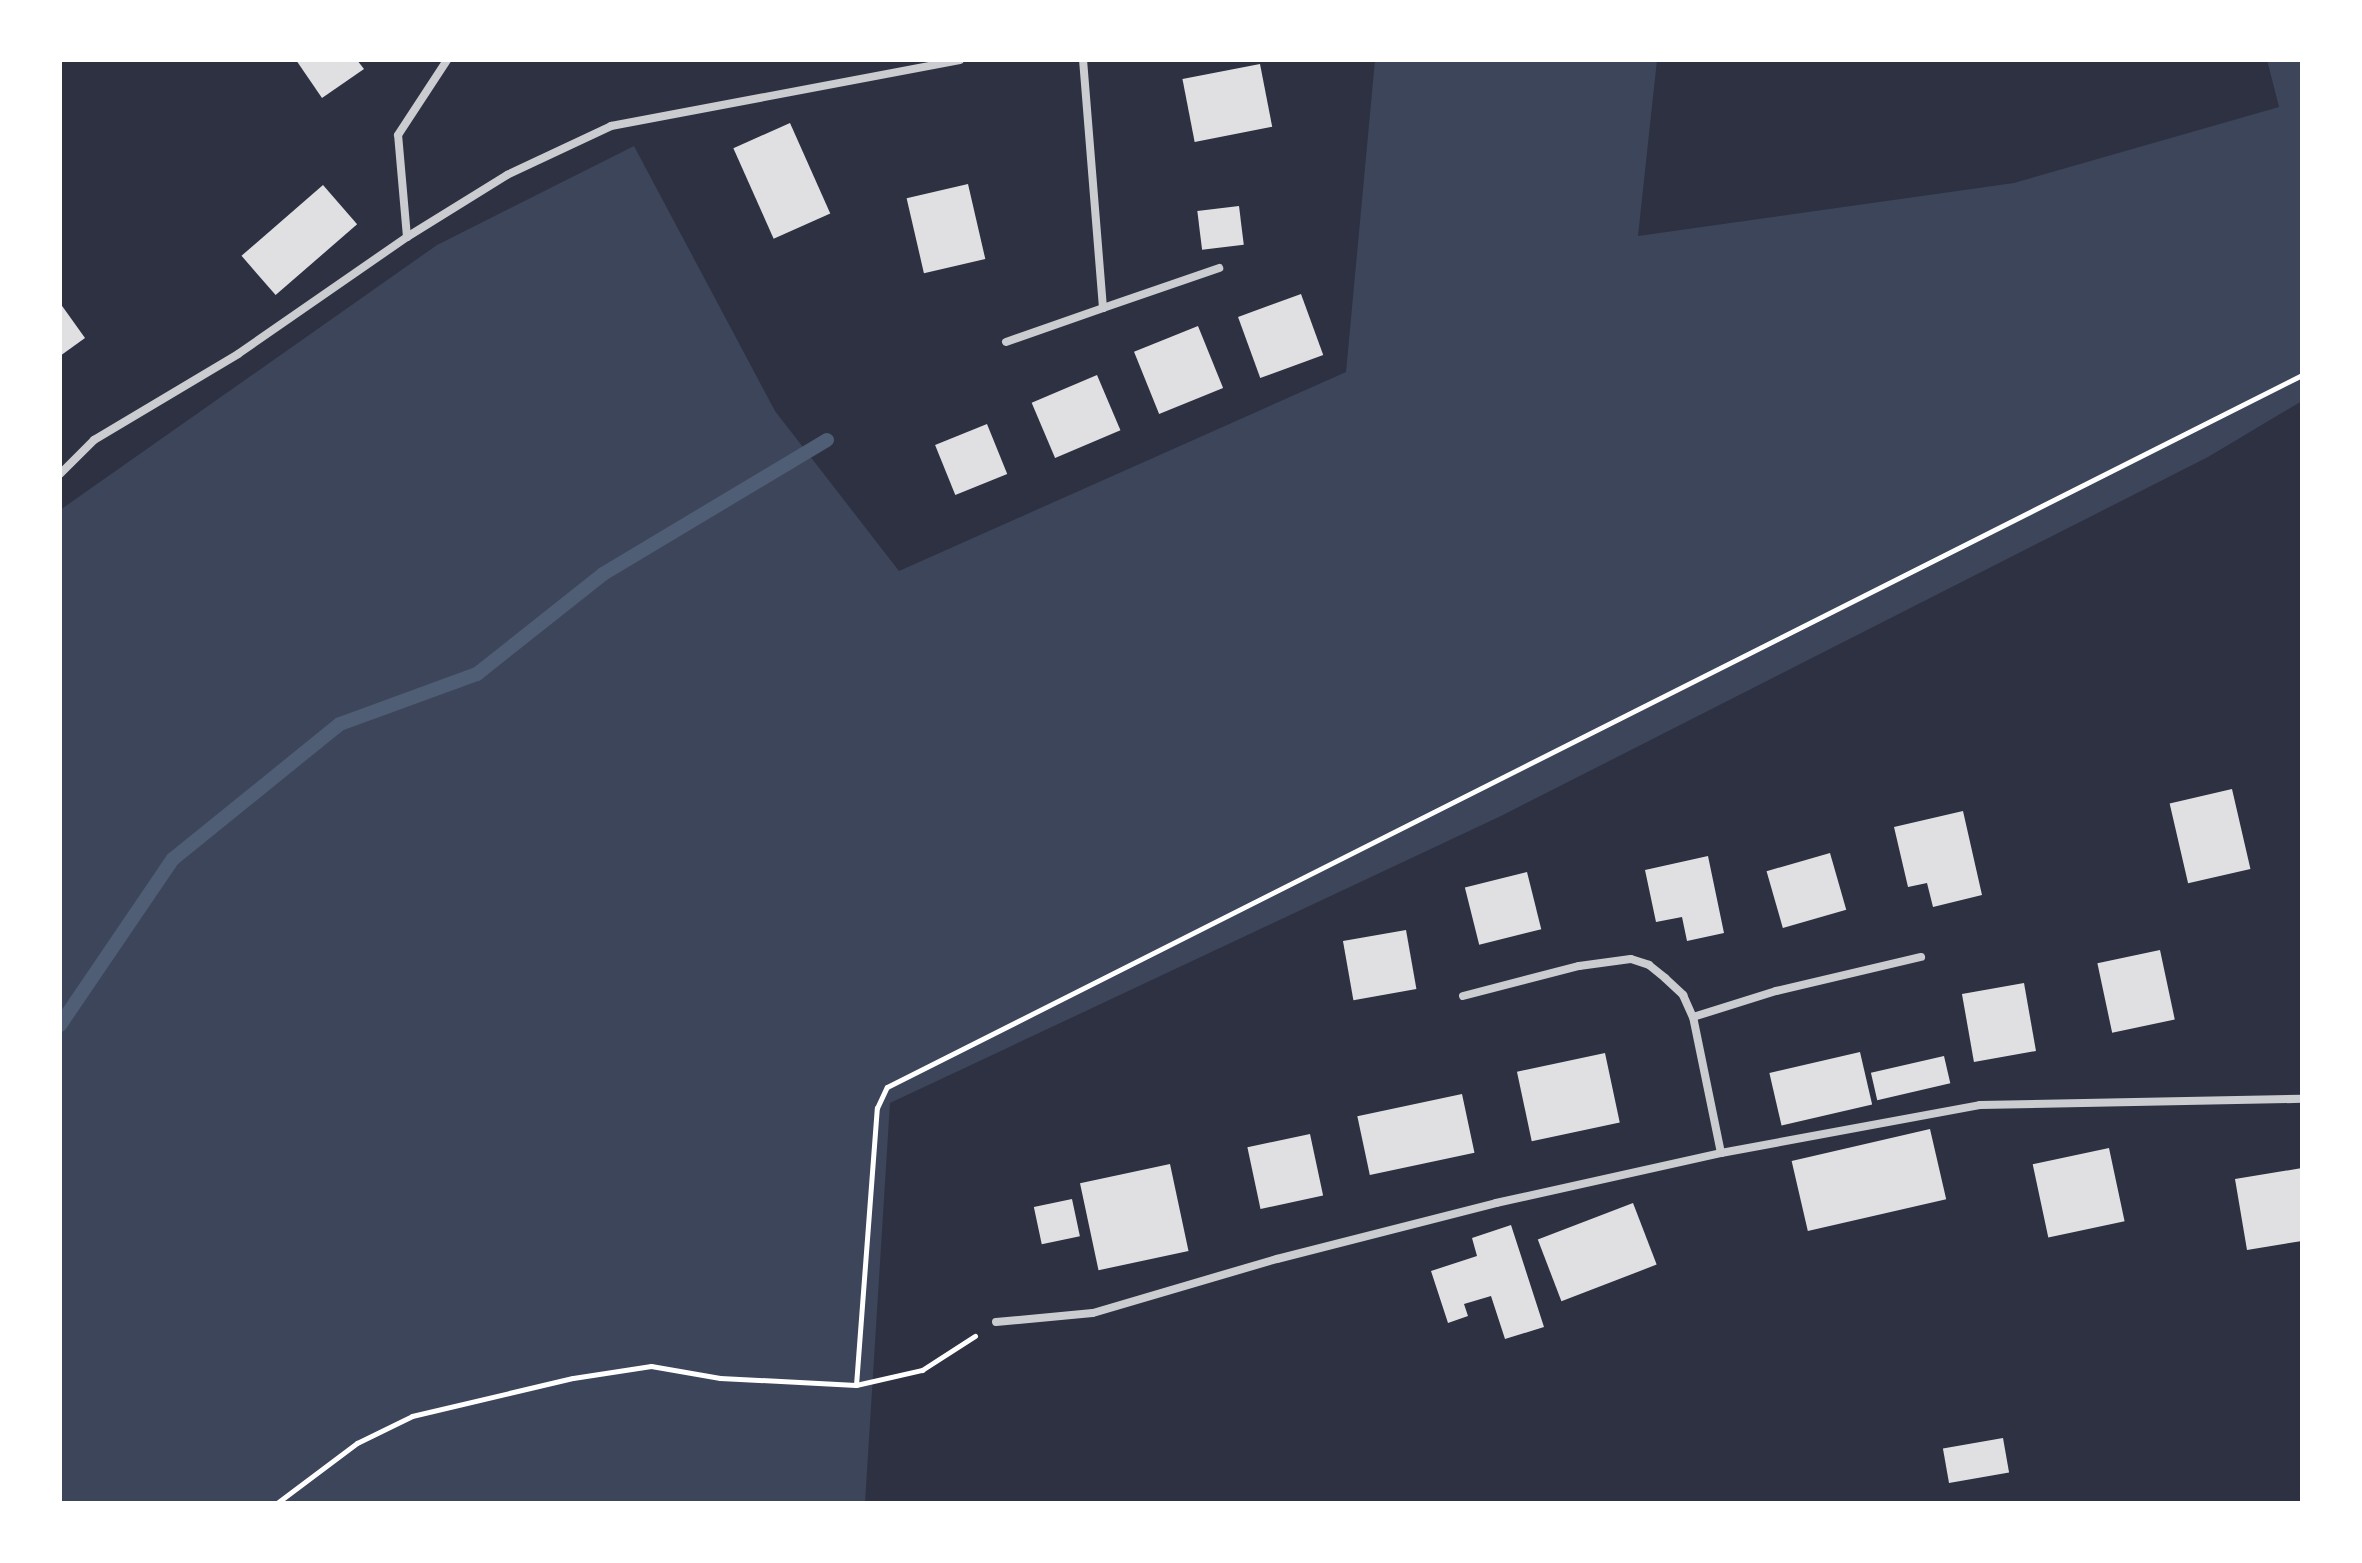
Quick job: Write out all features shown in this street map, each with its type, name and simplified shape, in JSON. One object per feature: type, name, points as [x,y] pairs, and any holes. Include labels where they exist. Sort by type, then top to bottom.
[{"type":"street","points":[[407,237],[398,135],[447,60]]},
{"type":"street","points":[[60,474],[94,440],[238,354],[407,237],[507,175],[611,126],[960,60]]},
{"type":"street","points":[[1083,60],[1103,308]]},
{"type":"street","points":[[1006,342],[1219,268]]},
{"type":"street","points":[[1693,1017],[1776,991],[1921,957]]},
{"type":"street","points":[[1463,996],[1579,966],[1631,959],[1649,965],[1683,995],[1693,1017],[1721,1153]]},
{"type":"street","points":[[996,1322],[1093,1313],[1277,1259],[1437,1218],[1721,1153],[1980,1105],[2302,1099]]},
{"type":"path","points":[[856,1385],[877,1108],[887,1087],[2302,375]]},
{"type":"path","points":[[277,1503],[317,1471],[382,1428],[412,1416],[573,1378],[651,1366],[720,1378],[856,1385],[922,1370],[996,1322]]},
{"type":"shaded area","points":[[1375,60],[1657,60],[1638,236],[2014,183],[2279,107],[2267,60],[2302,60],[2302,401],[2208,457],[1501,816],[890,1103],[865,1503],[60,1503],[60,510],[437,245],[634,146],[775,411],[899,571],[1346,372]]},
{"type":"building","points":[[296,60],[357,60],[364,69],[322,98]]},
{"type":"building","points":[[1260,64],[1272,127],[1195,142],[1182,79]]},
{"type":"building","points":[[790,123],[830,213],[774,239],[733,148]]},
{"type":"building","points":[[968,184],[985,259],[924,273],[907,198]]},
{"type":"building","points":[[323,185],[357,224],[276,295],[241,256]]},
{"type":"building","points":[[1239,206],[1244,245],[1202,250],[1197,211]]},
{"type":"building","points":[[1301,294],[1323,355],[1260,378],[1238,317]]},
{"type":"building","points":[[60,303],[85,338],[60,356]]},
{"type":"building","points":[[1198,326],[1223,388],[1159,414],[1134,352]]},
{"type":"building","points":[[1097,375],[1120,430],[1055,458],[1032,403]]},
{"type":"building","points":[[987,424],[1007,474],[955,495],[935,445]]},
{"type":"building","points":[[2232,789],[2250,869],[2188,883],[2170,803]]},
{"type":"building","points":[[1963,811],[1982,895],[1933,907],[1927,883],[1908,887],[1894,827]]},
{"type":"building","points":[[1830,853],[1846,910],[1783,928],[1767,871]]},
{"type":"building","points":[[1708,856],[1724,933],[1687,941],[1682,917],[1656,922],[1645,870]]},
{"type":"building","points":[[1527,872],[1541,929],[1479,945],[1465,887]]},
{"type":"building","points":[[1406,930],[1416,989],[1353,1000],[1343,941]]},
{"type":"building","points":[[2160,950],[2175,1019],[2112,1033],[2097,963]]},
{"type":"building","points":[[2024,983],[2036,1051],[1974,1062],[1962,994]]},
{"type":"building","points":[[1860,1052],[1872,1105],[1782,1126],[1769,1073]]},
{"type":"building","points":[[1605,1053],[1620,1122],[1532,1141],[1517,1072]]},
{"type":"building","points":[[1944,1056],[1950,1083],[1877,1100],[1871,1073]]},
{"type":"building","points":[[1462,1094],[1474,1153],[1370,1175],[1357,1116]]},
{"type":"building","points":[[1930,1129],[1946,1199],[1808,1231],[1792,1161]]},
{"type":"building","points":[[1310,1134],[1323,1196],[1260,1209],[1247,1147]]},
{"type":"building","points":[[2109,1148],[2125,1221],[2048,1238],[2033,1164]]},
{"type":"building","points":[[1170,1164],[1189,1251],[1099,1270],[1080,1183]]},
{"type":"building","points":[[2302,1168],[2302,1241],[2247,1250],[2235,1179]]},
{"type":"building","points":[[1072,1199],[1080,1236],[1042,1244],[1034,1207]]},
{"type":"building","points":[[1633,1203],[1657,1265],[1561,1301],[1538,1240]]},
{"type":"building","points":[[1511,1225],[1544,1327],[1505,1339],[1491,1296],[1464,1304],[1468,1316],[1448,1323],[1431,1271],[1477,1256],[1472,1238]]},
{"type":"building","points":[[2003,1438],[2009,1472],[1949,1483],[1943,1449]]},
{"type":"waterway","points":[[60,1025],[173,859],[340,724],[477,674],[603,574],[827,440]]}]
